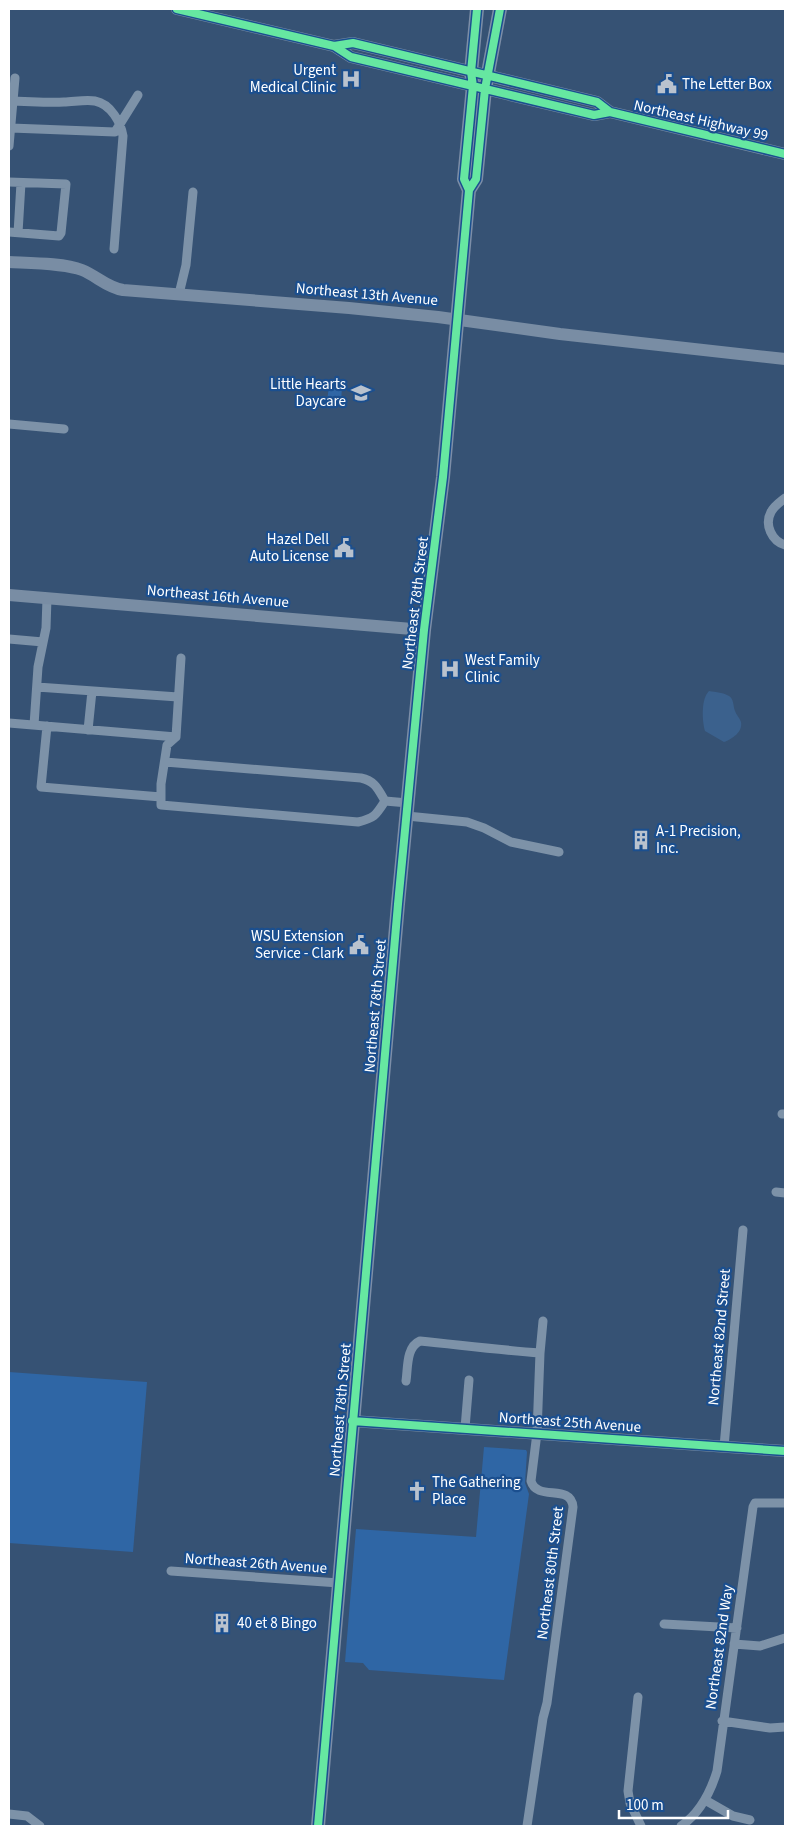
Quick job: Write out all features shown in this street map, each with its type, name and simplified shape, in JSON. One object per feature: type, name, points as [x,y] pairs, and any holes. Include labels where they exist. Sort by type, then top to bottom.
[{"type":"main road","name":"Northeast 78th Street","points":[[477,9],[471,72],[482,83]]},
{"type":"main road","name":"Northeast 78th Street","points":[[318,1826],[352,1421],[424,630],[443,477],[470,190],[476,179],[482,83],[500,9]]},
{"type":"street","name":"Northeast Highway 99","points":[[177,9],[334,46],[351,57],[482,83],[594,115],[610,112],[785,154]]},
{"type":"street","name":"Northeast Highway 99","points":[[334,46],[353,43],[471,72]]},
{"type":"street","points":[[9,146],[11,101],[15,78]]},
{"type":"street","points":[[11,128],[116,132],[119,124],[138,95]]},
{"type":"street","points":[[11,101],[96,101],[106,106],[116,116],[123,136],[114,248]]},
{"type":"street","points":[[9,182],[66,184],[59,236],[13,233],[21,183]]},
{"type":"street","points":[[179,294],[186,265],[193,192]]},
{"type":"street","name":"Northeast 13th Avenue","points":[[9,262],[81,269],[114,288],[349,308],[785,360]]},
{"type":"street","points":[[9,424],[64,429]]},
{"type":"street","points":[[785,498],[775,506],[769,517],[768,528],[774,538],[785,545]]},
{"type":"street","name":"Northeast 16th Avenue","points":[[9,595],[424,630]]},
{"type":"street","points":[[34,725],[38,667],[46,628],[47,598]]},
{"type":"street","points":[[9,639],[43,642]]},
{"type":"street","points":[[181,658],[176,737],[167,745],[160,805],[358,822],[371,819],[377,814],[385,801]]},
{"type":"street","points":[[37,687],[178,697]]},
{"type":"street","points":[[88,730],[92,691]]},
{"type":"street","points":[[9,723],[176,737]]},
{"type":"street","points":[[48,726],[41,787],[161,797]]},
{"type":"street","points":[[165,762],[371,780],[378,787],[385,801],[408,809],[467,822],[484,828],[511,842],[559,852]]},
{"type":"street","name":"Northeast 82nd Street","points":[[724,1447],[743,1230]]},
{"type":"street","name":"Northeast 80th Street","points":[[527,1826],[542,1718],[547,1703],[573,1507],[572,1502],[567,1496],[539,1491],[532,1484],[537,1433],[543,1321]]},
{"type":"street","points":[[406,1381],[411,1349],[420,1341],[472,1346],[490,1350],[540,1353]]},
{"type":"street","points":[[465,1428],[469,1380]]},
{"type":"street","name":"Northeast 25th Avenue","points":[[352,1421],[785,1451]]},
{"type":"street","name":"Northeast 82nd Way","points":[[706,1797],[716,1771],[755,1502],[785,1503]]},
{"type":"street","name":"Northeast 26th Avenue","points":[[171,1571],[339,1583]]},
{"type":"street","points":[[664,1624],[737,1628]]},
{"type":"street","points":[[734,1644],[760,1646],[785,1638]]},
{"type":"street","points":[[638,1698],[628,1791],[630,1803],[641,1826]]},
{"type":"street","points":[[722,1721],[776,1728],[785,1727]]},
{"type":"street","points":[[681,1826],[697,1813],[706,1797],[733,1816],[750,1820]]},
{"type":"street","points":[[9,1814],[27,1816],[40,1826]]},
{"type":"shaded area","points":[[329,385],[342,386],[341,403],[327,402]]},
{"type":"shaded area","points":[[709,691],[731,697],[741,722],[739,732],[724,742],[705,731],[703,704]]},
{"type":"shaded area","points":[[9,1372],[147,1382],[133,1552],[9,1543]]},
{"type":"shaded area","points":[[484,1447],[526,1450],[527,1452],[525,1483],[529,1494],[504,1680],[369,1670],[363,1663],[345,1662],[356,1529],[476,1537]]},
{"type":"cycle path","points":[[177,9],[334,46],[351,57],[594,115],[610,112],[785,154]]},
{"type":"cycle path","points":[[469,190],[464,179],[473,86],[471,72],[477,9]]},
{"type":"cycle path","points":[[318,1826],[398,904],[424,630],[443,477],[469,190],[476,179],[485,89],[500,9]]},
{"type":"cycle path","points":[[334,46],[353,43],[597,102],[610,112]]},
{"type":"cycle path","points":[[352,1421],[785,1451]]},
{"type":"place","name":"Urgent Medical Clinic","points":[[351,79]]},
{"type":"place","name":"The Letter Box","points":[[667,84]]},
{"type":"place","name":"Little Hearts Daycare","points":[[361,393]]},
{"type":"place","name":"Hazel Dell Auto License","points":[[344,548]]},
{"type":"place","name":"West Family Clinic","points":[[450,669]]},
{"type":"place","name":"A-1 Precision, Inc.","points":[[641,840]]},
{"type":"place","name":"WSU Extension Service - Clark","points":[[359,945]]},
{"type":"place","name":"The Gathering Place","points":[[417,1491]]},
{"type":"place","name":"40 et 8 Bingo","points":[[222,1623]]}]
